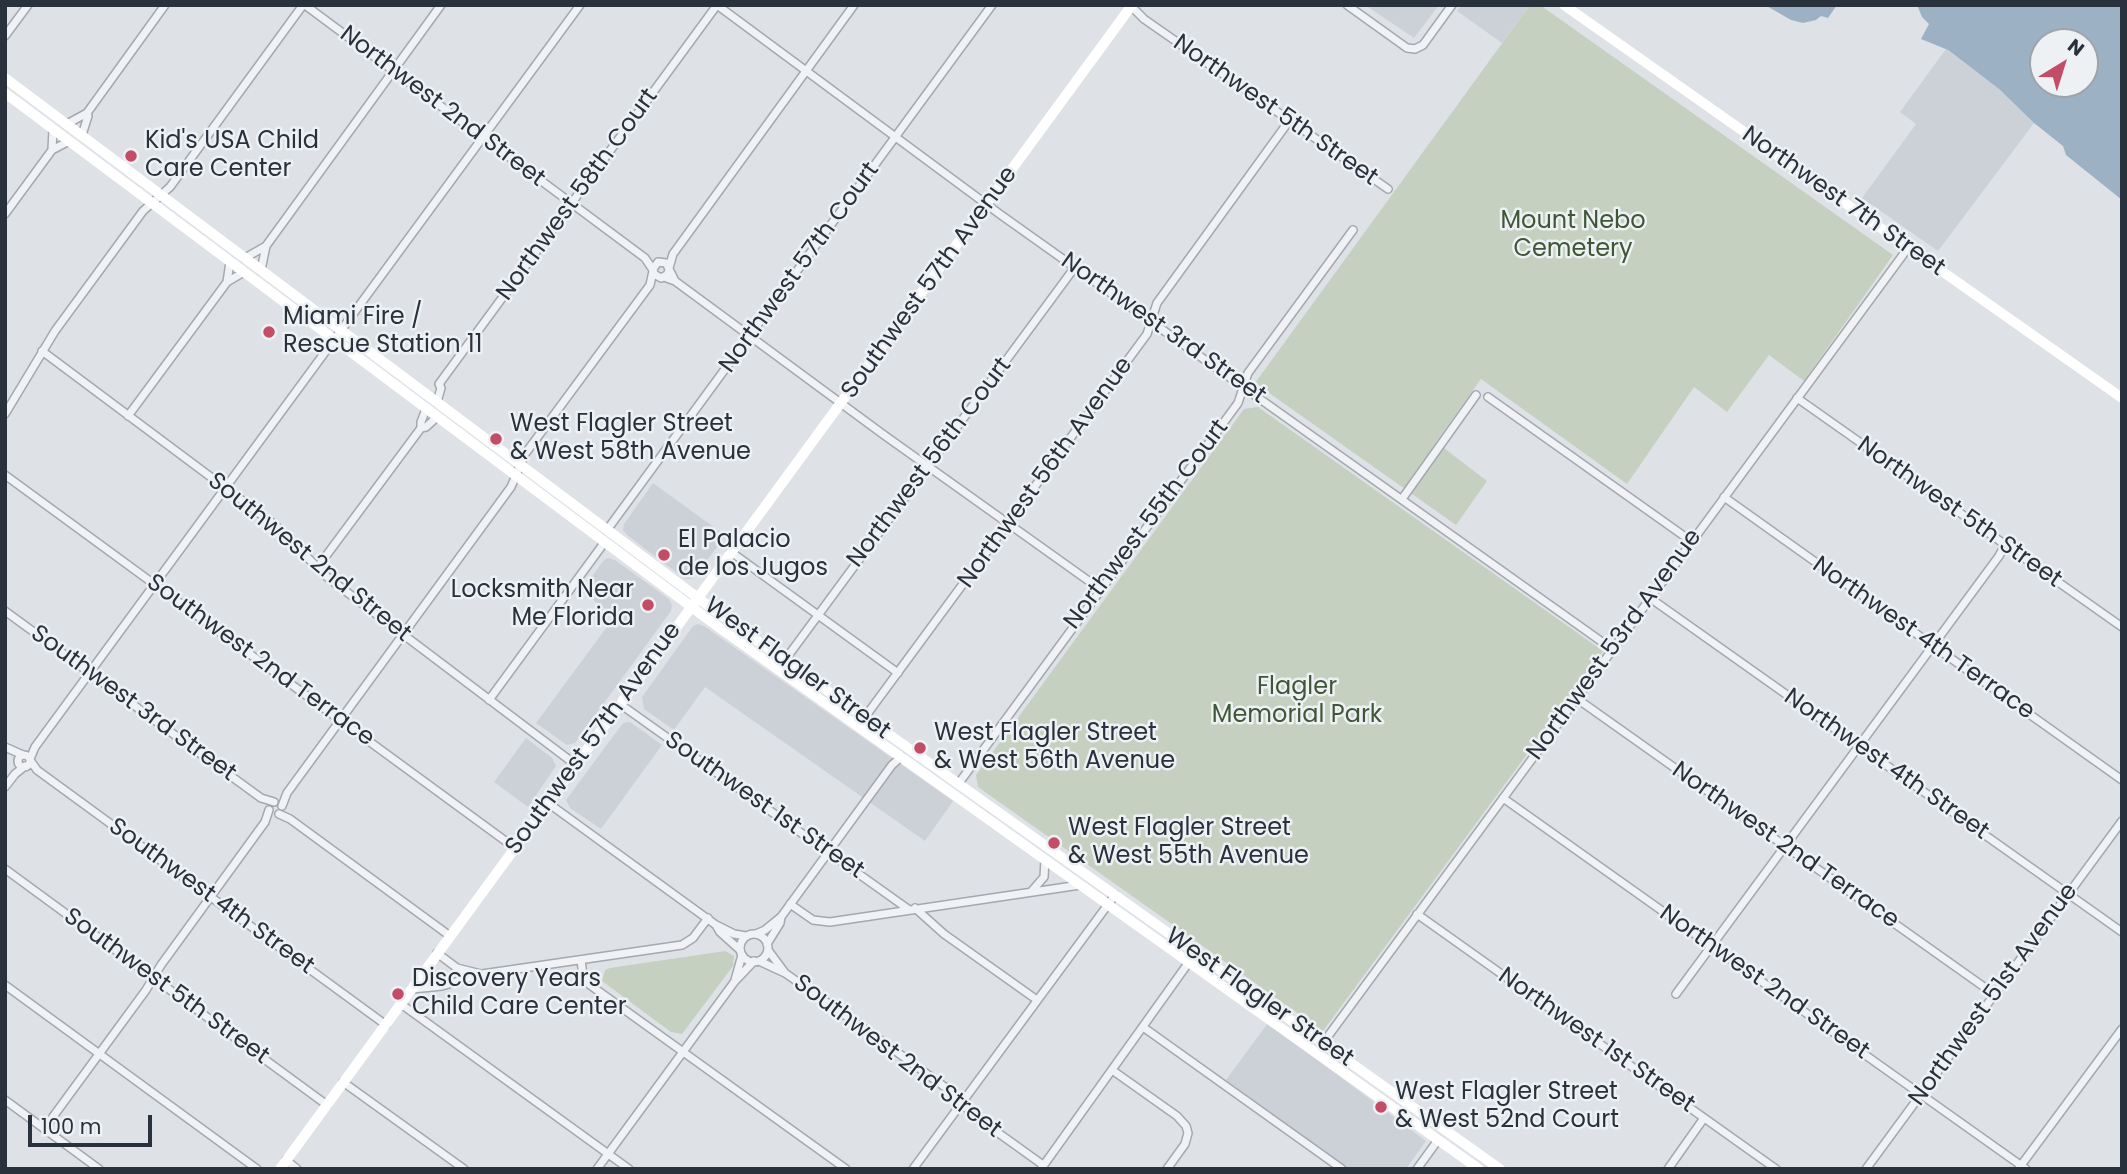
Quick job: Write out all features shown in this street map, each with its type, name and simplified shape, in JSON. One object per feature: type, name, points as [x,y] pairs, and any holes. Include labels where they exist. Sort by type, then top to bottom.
[{"type":"main road","name":"Northwest 7th Street","points":[[1564,5],[2122,398]]},
{"type":"main road","name":"Southwest 57th Avenue","points":[[283,1165],[1131,6]]},
{"type":"main road","name":"West Flagler Street","points":[[5,78],[698,597],[1500,1169]]},
{"type":"main road","name":"West Flagler Street","points":[[5,93],[691,607],[1479,1169]]},
{"type":"main road","points":[[841,714],[866,717]]},
{"type":"main road","points":[[901,757],[925,760]]},
{"type":"main road","points":[[1080,885],[1101,885]]},
{"type":"main road","points":[[1231,993],[1238,983]]},
{"type":"main road","points":[[1294,1037],[1324,1043]]},
{"type":"main road","points":[[1317,1053],[1341,1056]]},
{"type":"main road","points":[[1438,1140],[1473,1149]]},
{"type":"street","points":[[5,36],[28,5]]},
{"type":"street","points":[[67,124],[87,113],[165,5]]},
{"type":"street","points":[[5,414],[8,401],[42,351],[143,212],[170,187],[304,5]]},
{"type":"street","name":"Northwest 2nd Street","points":[[304,5],[656,266]]},
{"type":"street","points":[[245,258],[266,246],[442,5]]},
{"type":"street","points":[[5,787],[580,5]]},
{"type":"street","name":"Northwest 3rd Street","points":[[717,5],[988,205],[1612,649]]},
{"type":"street","name":"Northwest 58th Court","points":[[437,402],[441,388],[439,384],[717,5]]},
{"type":"street","points":[[44,1129],[511,487],[525,454],[650,285],[666,273],[673,254],[855,5]]},
{"type":"street","name":"Northwest 57th Court","points":[[607,530],[992,5]]},
{"type":"street","points":[[1348,5],[1408,47],[1415,49],[1423,45],[1452,5]]},
{"type":"street","name":"Northwest 5th Street","points":[[1131,6],[1144,19],[1388,189]]},
{"type":"street","points":[[82,135],[87,113]]},
{"type":"street","name":"Northwest 56th Avenue","points":[[866,717],[1147,334],[1157,303],[1289,121]]},
{"type":"street","points":[[52,150],[53,129]]},
{"type":"street","points":[[5,214],[52,150],[69,141]]},
{"type":"street","name":"Northwest 55th Court","points":[[958,783],[1238,403],[1248,373],[1353,229]]},
{"type":"street","points":[[261,270],[266,246]]},
{"type":"street","name":"Northwest 53rd Avenue","points":[[1324,1043],[1908,248]]},
{"type":"street","points":[[650,285],[656,266],[673,254]]},
{"type":"street","points":[[227,282],[230,262]]},
{"type":"street","name":"Northwest 2nd Street","points":[[656,266],[666,263],[666,273],[675,281],[841,404],[1100,589]]},
{"type":"street","name":"Northwest 2nd Street","points":[[656,266],[656,276],[666,273]]},
{"type":"street","name":"Northwest 56th Court","points":[[785,660],[1075,267]]},
{"type":"street","points":[[128,416],[227,282],[244,272]]},
{"type":"street","name":"Southwest 2nd Street","points":[[42,351],[279,529],[317,568],[576,765]]},
{"type":"street","points":[[423,391],[436,383],[439,384]]},
{"type":"street","points":[[1402,499],[1476,395]]},
{"type":"street","points":[[1488,397],[1691,541]]},
{"type":"street","name":"Northwest 5th Street","points":[[1797,398],[2122,627]]},
{"type":"street","points":[[317,568],[421,428],[426,409]]},
{"type":"street","points":[[421,428],[437,417]]},
{"type":"street","name":"Southwest 2nd Terrace","points":[[5,475],[515,848]]},
{"type":"street","name":"Northwest 4th Terrace","points":[[1724,497],[2122,780]]},
{"type":"street","points":[[489,700],[604,543]]},
{"type":"street","points":[[1676,994],[2005,545]]},
{"type":"street","points":[[731,552],[898,673]]},
{"type":"street","name":"Northwest 4th Street","points":[[1650,598],[2122,932]]},
{"type":"street","name":"Southwest 3rd Street","points":[[5,611],[450,936]]},
{"type":"street","name":"Northwest 2nd Terrace","points":[[1576,698],[1994,994]]},
{"type":"street","name":"Southwest 1st Street","points":[[620,704],[1037,1000]]},
{"type":"street","name":"Southwest 4th Street","points":[[7,748],[386,1025]]},
{"type":"street","points":[[548,803],[716,925],[734,934],[746,936],[765,930],[781,917],[892,765],[901,757]]},
{"type":"street","name":"Northwest 2nd Street","points":[[1503,798],[2022,1168]]},
{"type":"street","name":"Northwest 51st Avenue","points":[[1866,1169],[2122,821]]},
{"type":"street","points":[[1031,892],[1044,877],[1045,860]]},
{"type":"street","name":"Southwest 5th Street","points":[[5,869],[327,1104]]},
{"type":"street","points":[[790,904],[813,920],[823,922],[1080,885]]},
{"type":"street","points":[[913,1169],[1115,895]]},
{"type":"street","name":"Northwest 1st Street","points":[[1418,914],[1776,1169]]},
{"type":"street","points":[[597,1169],[734,981],[765,955],[781,917]]},
{"type":"street","points":[[412,989],[442,986],[482,974],[685,944],[708,918]]},
{"type":"street","points":[[716,925],[747,960],[756,961]]},
{"type":"street","points":[[756,934],[764,938],[767,947]]},
{"type":"street","points":[[734,981],[742,941],[746,936]]},
{"type":"street","name":"Southwest 2nd Street","points":[[767,947],[786,973]]},
{"type":"street","points":[[437,953],[457,968],[482,974]]},
{"type":"street","points":[[581,960],[582,974],[588,984],[846,1169]]},
{"type":"street","name":"Southwest 2nd Street","points":[[756,961],[786,973],[953,1093],[972,1114],[1042,1167]]},
{"type":"street","points":[[1042,1167],[1189,962]]},
{"type":"street","points":[[5,985],[257,1169]]},
{"type":"street","points":[[401,1004],[629,1169]]},
{"type":"street","points":[[1143,1027],[1342,1169]]},
{"type":"street","points":[[2022,1168],[2122,1029]]},
{"type":"street","points":[[1112,1070],[1177,1116],[1188,1129],[1185,1144],[1167,1169]]},
{"type":"street","points":[[343,1082],[464,1169]]},
{"type":"street","points":[[5,1100],[99,1169]]},
{"type":"street","points":[[1668,1169],[1704,1118]]},
{"type":"street","points":[[1417,1169],[1438,1140]]},
{"type":"street","points":[[283,1165],[297,1169]]},
{"type":"shaded area","points":[[1365,5],[1439,5],[1414,38]]},
{"type":"shaded area","points":[[1462,5],[1530,5],[1502,43],[1457,11]]},
{"type":"shaded area","points":[[1946,49],[1999,89],[2034,123],[1938,251],[1862,198],[1916,124],[1900,112]]},
{"type":"shaded area","points":[[653,483],[726,536],[692,579],[685,579],[623,530],[624,524]]},
{"type":"shaded area","points":[[609,558],[669,599],[671,611],[575,743],[567,745],[536,723],[615,616],[581,591],[604,560]]},
{"type":"shaded area","points":[[698,624],[953,801],[925,841],[705,687],[674,730],[644,709],[642,697],[693,626]]},
{"type":"shaded area","points":[[630,722],[662,745],[601,829],[570,808],[566,800],[623,723]]},
{"type":"shaded area","points":[[526,738],[552,758],[556,766],[528,807],[494,782]]},
{"type":"shaded area","points":[[1268,1023],[1426,1141],[1406,1169],[1349,1169],[1226,1080]]},
{"type":"green space","name":"Mount Nebo Cemetery","points":[[1530,5],[1540,5],[1893,255],[1804,381],[1769,355],[1727,412],[1694,387],[1627,484],[1481,379],[1436,442],[1487,481],[1456,525],[1255,383]]},
{"type":"green space","name":"Flagler Memorial Park","points":[[1258,407],[1603,651],[1323,1031],[978,787],[976,775],[1244,409]]},
{"type":"green space","points":[[725,951],[734,956],[733,966],[682,1034],[671,1032],[602,981],[605,970],[610,968]]},
{"type":"water","points":[[1765,5],[1837,5],[1828,18],[1821,16],[1803,23],[1791,20]]},
{"type":"water","points":[[1917,5],[2122,5],[2122,200],[2066,155],[2063,146],[2034,123],[1999,89],[1948,50],[1921,39],[1929,24],[1922,17]]},
{"type":"place","name":"Kid's USA Child Care Center","points":[[131,156]]},
{"type":"place","name":"Miami Fire / Rescue Station 11","points":[[269,332]]},
{"type":"place","name":"West Flagler Street & West 58th Avenue","points":[[496,439]]},
{"type":"place","name":"El Palacio de los Jugos","points":[[664,555]]},
{"type":"place","name":"Locksmith Near Me Florida","points":[[648,605]]},
{"type":"place","name":"West Flagler Street & West 56th Avenue","points":[[920,748]]},
{"type":"place","name":"West Flagler Street & West 55th Avenue","points":[[1054,843]]},
{"type":"place","name":"Discovery Years Child Care Center","points":[[398,994]]},
{"type":"place","name":"West Flagler Street & West 52nd Court","points":[[1381,1107]]}]
